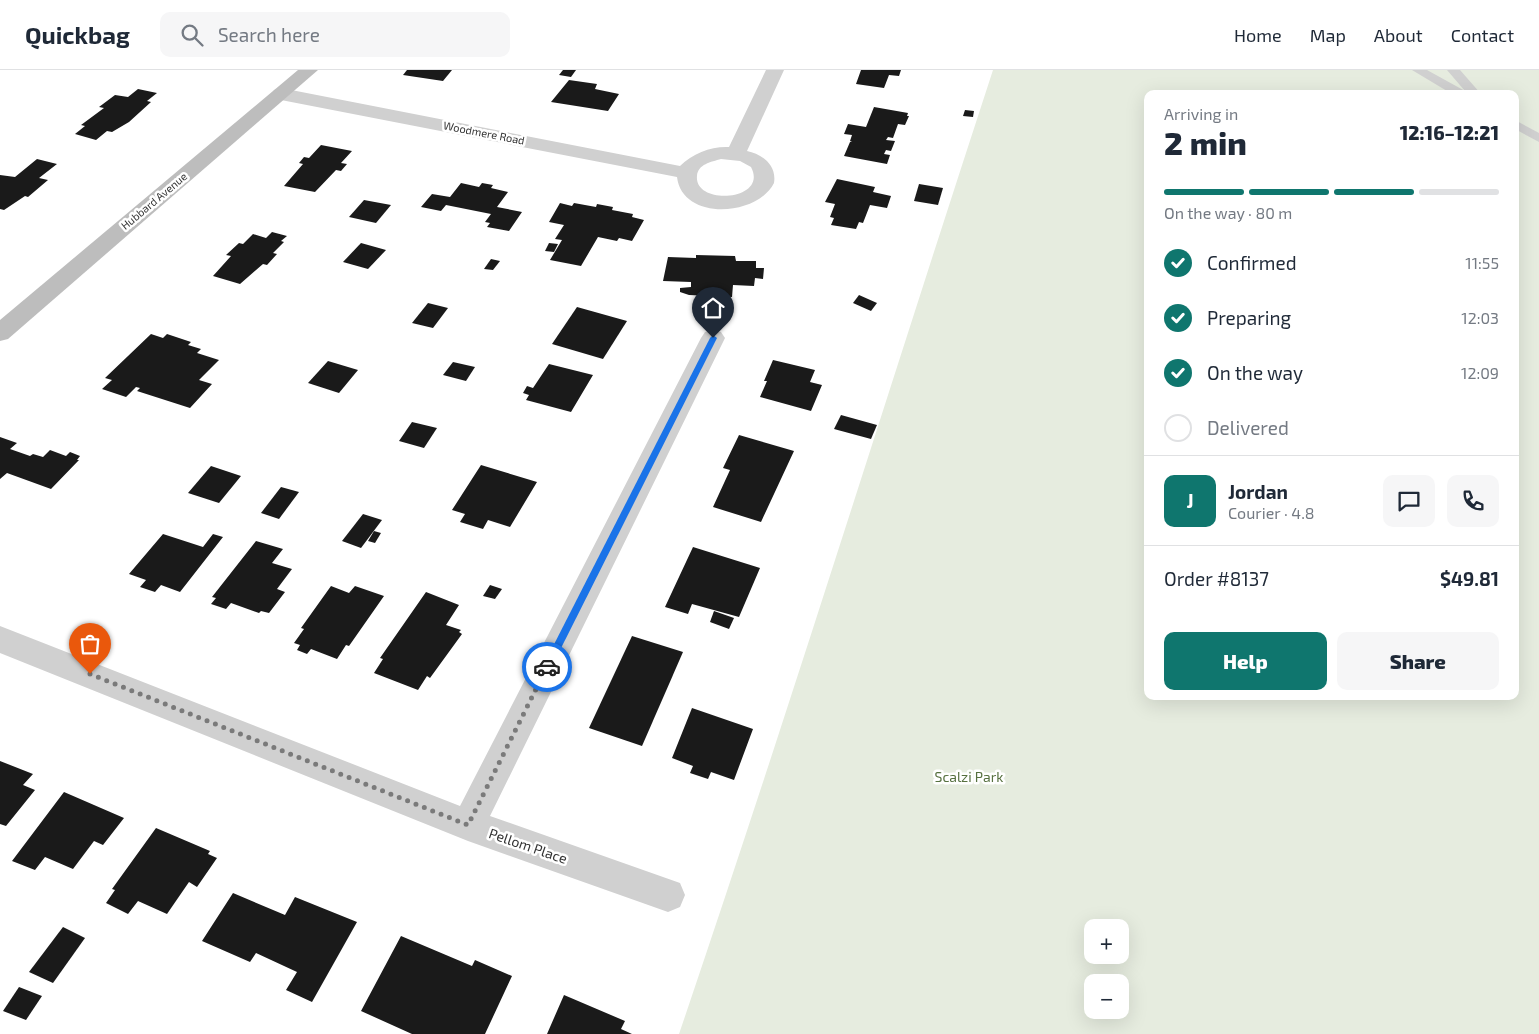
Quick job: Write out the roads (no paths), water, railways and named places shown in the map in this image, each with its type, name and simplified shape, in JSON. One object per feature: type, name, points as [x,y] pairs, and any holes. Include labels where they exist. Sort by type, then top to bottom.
[{"type":"street","name":"Hubbard Avenue","points":[[0,333],[309,70]]},
{"type":"street","points":[[736,154],[775,70]]},
{"type":"street","name":"Woodmere Road","points":[[281,94],[687,173]]},
{"type":"street","points":[[720,153],[736,154],[756,162],[761,166],[765,177],[761,188],[743,199],[717,202],[701,198],[690,189],[686,179],[687,173],[693,164],[704,157],[720,153]]},
{"type":"street","points":[[468,825],[713,338]]},
{"type":"street","name":"Pellom Place","points":[[0,638],[468,825],[668,895]]},
{"type":"lane","points":[[1418,70],[1455,90]]},
{"type":"lane","points":[[1453,70],[1471,90]]},
{"type":"lane","points":[[1519,126],[1539,138]]},
{"type":"park label","name":"Scalzi Park","points":[[969,777]]}]
